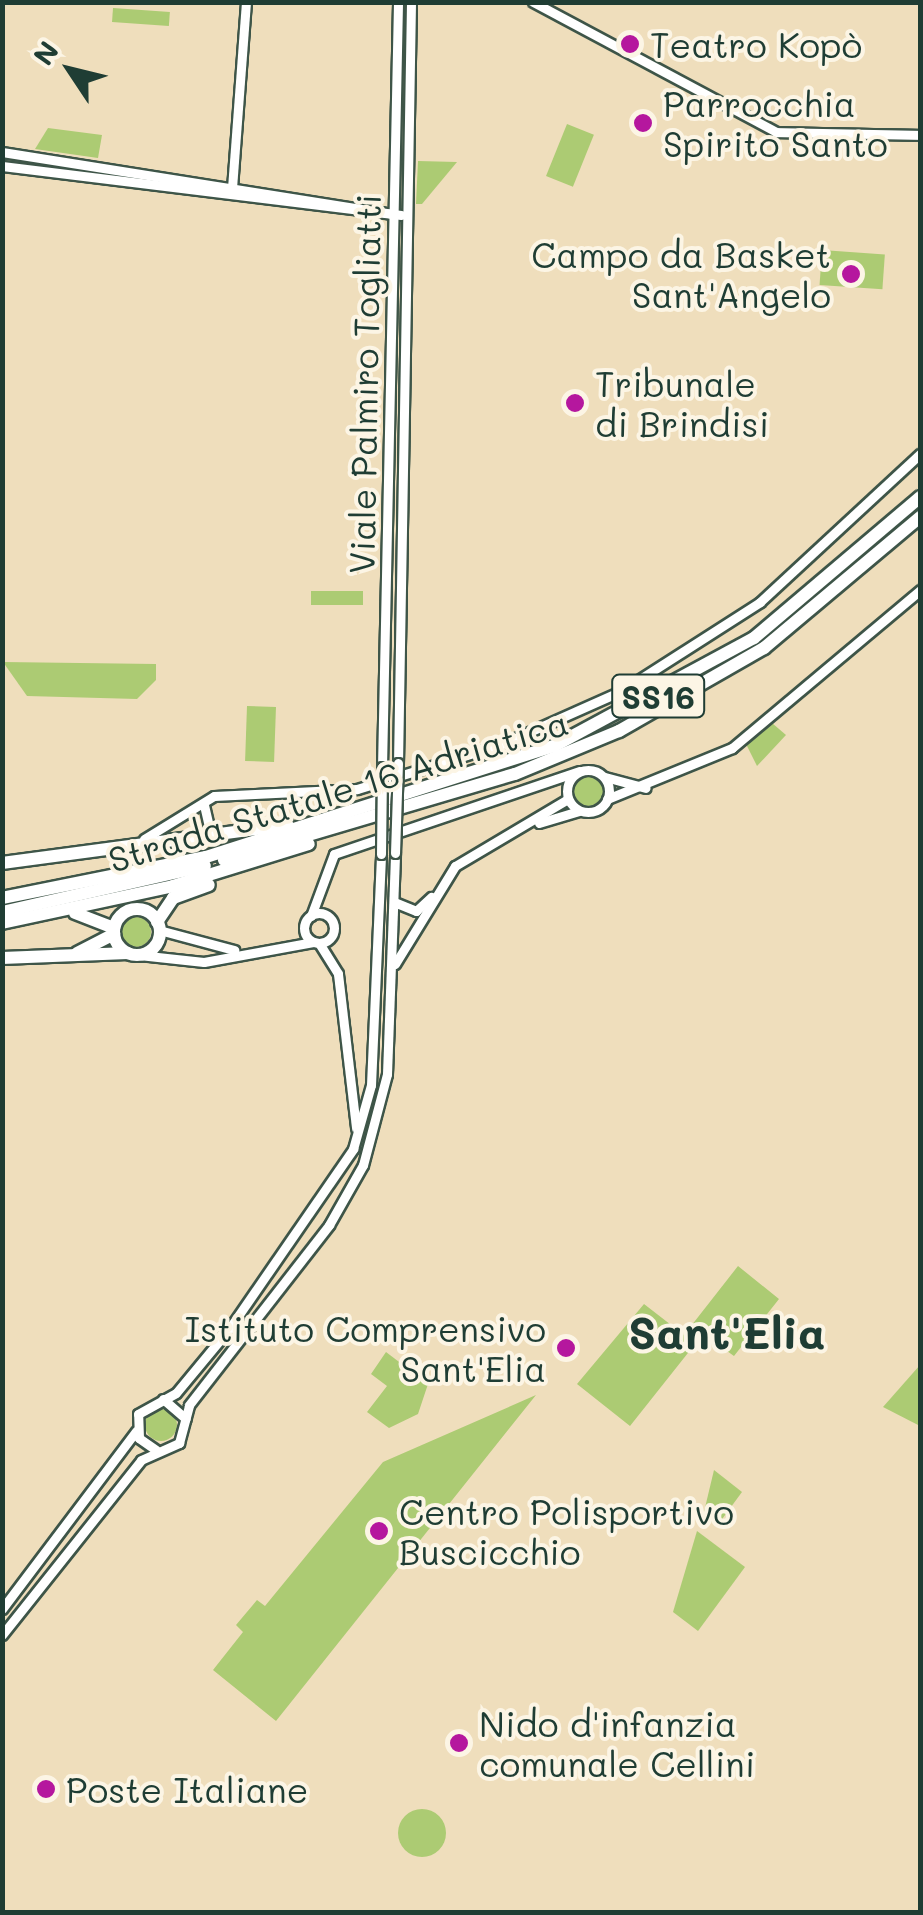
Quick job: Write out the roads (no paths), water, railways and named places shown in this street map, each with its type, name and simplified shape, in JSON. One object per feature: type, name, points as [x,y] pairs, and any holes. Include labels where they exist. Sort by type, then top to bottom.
[{"type":"highway","name":"Strada Statale 16 Adriatica","points":[[4,920],[351,818],[554,746],[690,678],[815,594],[920,497]]},
{"type":"highway","name":"Strada Statale 16 Adriatica","points":[[2,898],[149,871],[515,774],[663,709],[764,648],[920,517]]},
{"type":"highway","points":[[2,864],[144,839],[212,836],[351,818]]},
{"type":"highway","points":[[2,958],[133,954],[158,926],[173,898],[275,857],[351,818]]},
{"type":"highway","points":[[4,920],[52,913],[275,857]]},
{"type":"highway","points":[[77,953],[114,931],[133,910],[158,926]]},
{"type":"highway","points":[[52,913],[96,914],[133,954]]},
{"type":"street","name":"Viale Palmiro Togliatti","points":[[186,1420],[363,1165],[388,1074],[398,763],[398,2]]},
{"type":"street","name":"Viale Palmiro Togliatti","points":[[356,1138],[378,1008],[400,215],[411,2]]},
{"type":"street","points":[[533,2],[776,132],[920,134]]},
{"type":"street","points":[[232,191],[246,6]]},
{"type":"street","points":[[2,152],[400,215]]},
{"type":"street","points":[[2,166],[232,191]]},
{"type":"street","points":[[144,839],[226,793],[332,795],[562,720],[760,602],[920,454]]},
{"type":"street","points":[[394,902],[416,911],[470,853],[534,824],[648,789],[709,762],[920,590]]},
{"type":"street","points":[[280,943],[307,921],[325,863],[343,849],[542,780],[580,771],[648,789]]},
{"type":"street","points":[[534,824],[567,796],[580,771]]},
{"type":"street","points":[[604,777],[608,799]]},
{"type":"street","points":[[542,780],[567,796],[579,810]]},
{"type":"street","points":[[204,802],[202,826],[212,836]]},
{"type":"street","points":[[393,967],[442,884]]},
{"type":"street","points":[[133,954],[174,964],[280,943],[316,943],[332,937],[320,886]]},
{"type":"street","points":[[307,921],[331,920]]},
{"type":"street","points":[[2,1610],[136,1432],[142,1408],[163,1399],[299,1237],[356,1138],[338,974],[316,943],[307,921]]},
{"type":"street","points":[[158,926],[241,951]]},
{"type":"street","points":[[2,1635],[156,1450],[179,1443],[186,1420],[163,1399]]},
{"type":"street","points":[[136,1432],[156,1450]]},
{"type":"place","name":"Teatro Kopò","points":[[630,44]]},
{"type":"place","name":"Parrocchia Spirito Santo","points":[[643,123]]},
{"type":"place","name":"Campo da Basket Sant'Angelo","points":[[851,274]]},
{"type":"place","name":"Tribunale di Brindisi","points":[[575,403]]},
{"type":"place","name":"Istituto Comprensivo Sant'Elia","points":[[566,1348]]},
{"type":"place","name":"Centro Polisportivo Buscicchio","points":[[379,1531]]},
{"type":"place","name":"Nido d'infanzia comunale Cellini","points":[[459,1743]]},
{"type":"place","name":"Poste Italiane","points":[[46,1789]]},
{"type":"district","name":"Sant'Elia","points":[[727,1332]]}]
